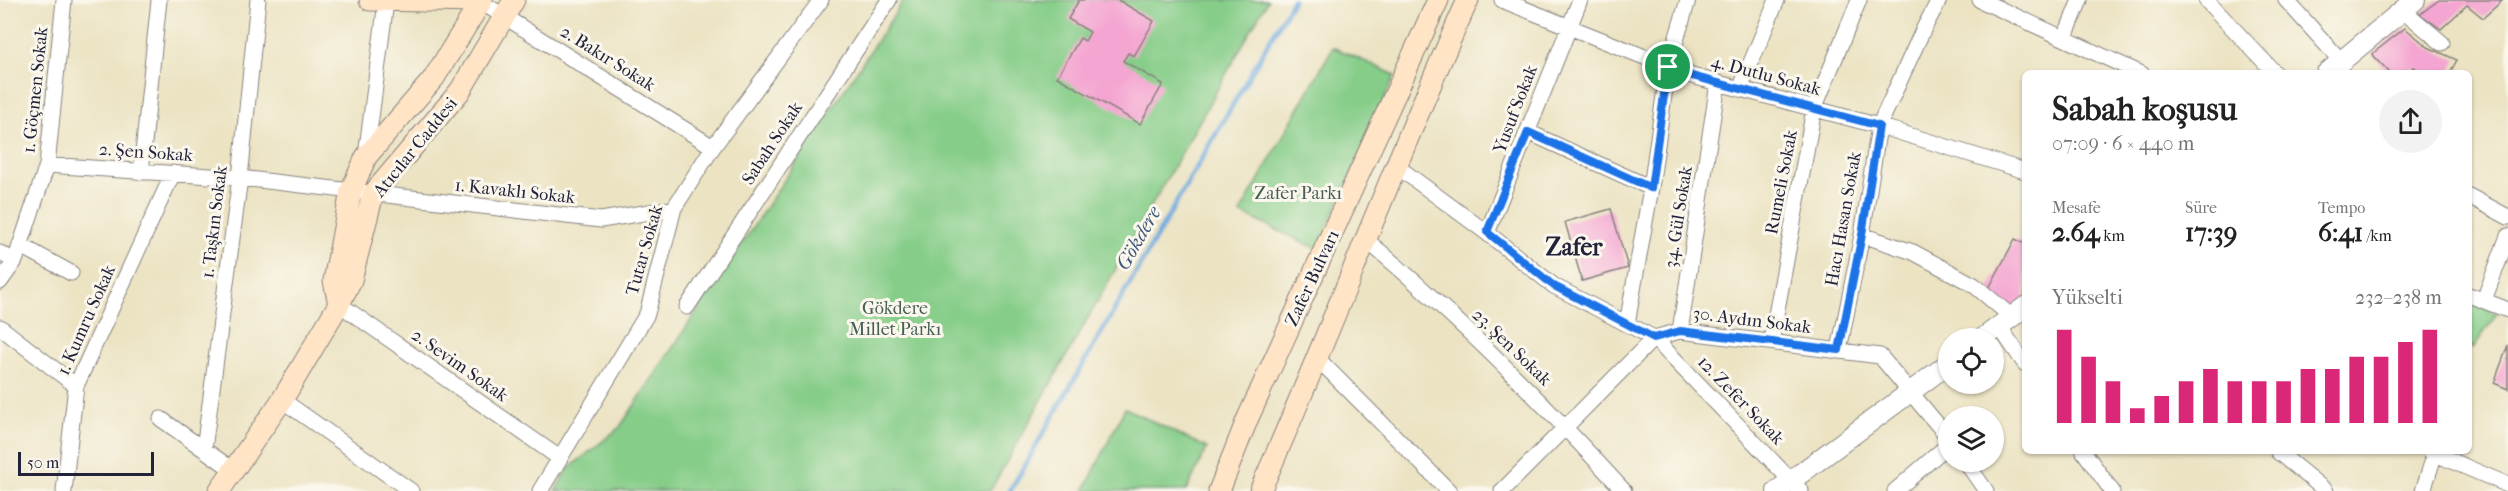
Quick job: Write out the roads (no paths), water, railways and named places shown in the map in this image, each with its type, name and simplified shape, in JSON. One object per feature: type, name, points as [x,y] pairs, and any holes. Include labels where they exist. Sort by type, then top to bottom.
[{"type":"main road","name":"Zafer Bulvarı","points":[[1219,491],[1247,420],[1438,0]]},
{"type":"main road","name":"Zafer Bulvarı","points":[[1261,490],[1318,359],[1364,238],[1468,0]]},
{"type":"main road","points":[[378,1],[495,4]]},
{"type":"main road","name":"Atıcılar Caddesi","points":[[339,304],[334,281],[351,191],[366,157],[495,4]]},
{"type":"main road","name":"Atıcılar Caddesi","points":[[219,491],[282,400],[339,304],[351,280],[373,194],[460,91],[495,4]]},
{"type":"street","name":"1. Göçmen Sokak","points":[[0,282],[15,261],[47,165],[64,0]]},
{"type":"street","points":[[141,172],[159,0]]},
{"type":"street","name":"1. Taşkın Sokak","points":[[204,449],[240,177],[258,0]]},
{"type":"street","name":"Tutar Sokak","points":[[540,491],[558,457],[647,314],[674,208],[714,147],[821,0]]},
{"type":"street","name":"Sabah Sokak","points":[[687,307],[890,0]]},
{"type":"street","name":"4. Dutlu Sokak","points":[[1502,0],[1668,67],[1718,83],[1879,126],[2022,170]]},
{"type":"street","name":"Yusuf Sokak","points":[[1487,232],[1580,0]]},
{"type":"street","points":[[1627,324],[1651,188],[1668,67],[1688,0]]},
{"type":"street","points":[[1740,89],[1777,0]]},
{"type":"street","name":"Rumeli Sokak","points":[[1771,342],[1814,109],[1859,0]]},
{"type":"street","name":"Hacı Hasan Sokak","points":[[1839,350],[1862,235],[1879,126],[1939,0]]},
{"type":"street","points":[[1980,0],[2134,70]]},
{"type":"street","points":[[2065,37],[2080,0]]},
{"type":"street","points":[[2206,0],[2272,70]]},
{"type":"street","points":[[2286,0],[2341,61]]},
{"type":"street","points":[[366,157],[378,1]]},
{"type":"street","name":"2. Bakır Sokak","points":[[495,4],[714,147]]},
{"type":"street","points":[[2331,70],[2409,5],[2442,43]]},
{"type":"street","name":"34. Gül Sokak","points":[[1680,331],[1718,83]]},
{"type":"street","points":[[1528,132],[1651,188]]},
{"type":"street","name":"2. Şen Sokak","points":[[47,165],[240,177],[351,191]]},
{"type":"street","name":"12. Zefer Sokak","points":[[1395,165],[1487,232],[1554,286],[1654,338],[1790,487]]},
{"type":"street","name":"1. Kumru Sokak","points":[[64,491],[76,386],[173,173]]},
{"type":"street","name":"1. Kavaklı Sokak","points":[[351,191],[601,220],[674,208]]},
{"type":"street","points":[[2472,198],[2508,217]]},
{"type":"street","points":[[1862,235],[1913,252],[1974,285],[2012,316],[2022,353]]},
{"type":"street","points":[[2508,236],[2476,297],[2508,310]]},
{"type":"street","name":"23. Şen Sokak","points":[[1364,238],[1420,285],[1565,427],[1624,491]]},
{"type":"street","points":[[20,245],[71,273]]},
{"type":"street","points":[[0,253],[15,261]]},
{"type":"street","name":"2. Sevim Sokak","points":[[339,304],[558,457]]},
{"type":"street","points":[[1996,328],[2012,316]]},
{"type":"street","points":[[0,327],[76,386]]},
{"type":"street","points":[[1502,491],[1654,338],[1680,331]]},
{"type":"street","name":"30. Aydın Sokak","points":[[1680,331],[1880,356],[1938,425]]},
{"type":"street","points":[[1318,359],[1449,491]]},
{"type":"street","points":[[1790,487],[1938,372]]},
{"type":"street","points":[[282,400],[411,491]]},
{"type":"street","points":[[161,419],[233,470]]},
{"type":"street","points":[[1895,491],[1938,454]]},
{"type":"street","points":[[2085,454],[2112,491]]},
{"type":"street","points":[[2280,454],[2326,491]]},
{"type":"street","points":[[2423,491],[2432,454]]},
{"type":"street","points":[[2438,454],[2508,485]]},
{"type":"street","points":[[1973,472],[1986,491]]},
{"type":"waterway","name":"Gökdere","points":[[1010,491],[1293,0]]},
{"type":"district","name":"Zafer","points":[[1574,247]]},
{"type":"park label","name":"Zafer Parkı","points":[[1298,193]]},
{"type":"park label","name":"Gökdere Millet Parkı","points":[[895,318]]}]
